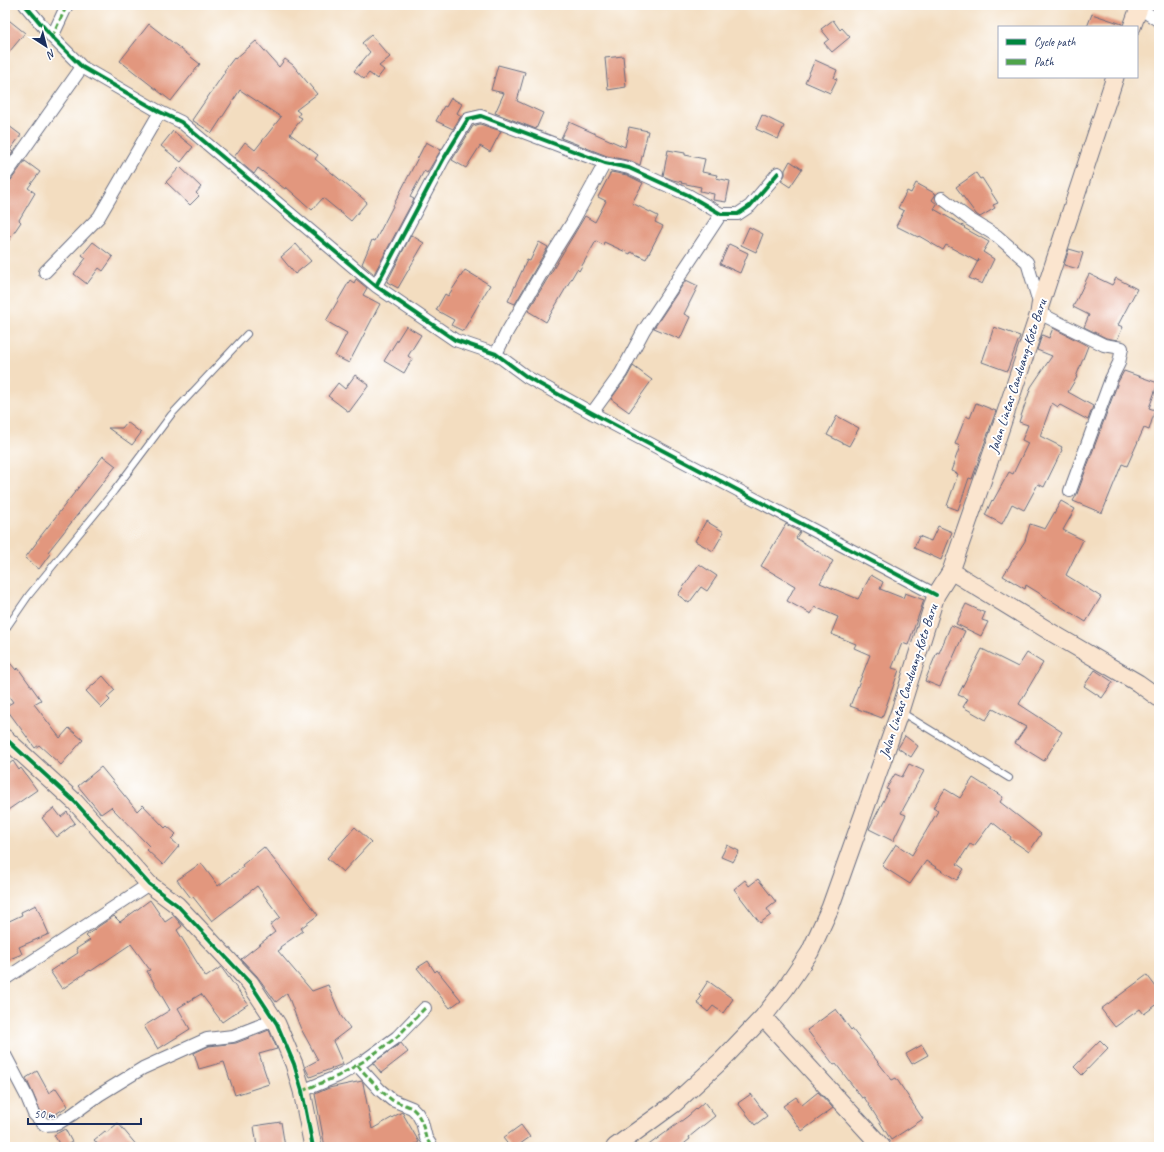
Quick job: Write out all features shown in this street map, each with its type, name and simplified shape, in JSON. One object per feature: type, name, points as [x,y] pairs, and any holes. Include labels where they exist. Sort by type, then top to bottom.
[{"type":"main road","points":[[1132,26],[1140,6]]},
{"type":"main road","name":"Jalan Lintas Canduang-Koto Baru","points":[[615,1147],[674,1104],[722,1060],[763,1017],[785,990],[810,952],[830,908],[900,711],[936,595],[951,571],[998,436],[1115,78]]},
{"type":"main road","points":[[951,571],[1159,698]]},
{"type":"main road","points":[[5,738],[75,802],[149,884],[177,905],[250,983],[277,1024],[294,1064],[302,1091],[313,1147]]},
{"type":"main road","points":[[763,1017],[882,1147]]},
{"type":"street","points":[[25,5],[52,37],[82,67],[160,112],[181,122],[376,286],[455,340],[496,354],[528,378],[936,595]]},
{"type":"street","points":[[52,37],[67,5]]},
{"type":"street","points":[[1140,6],[1159,21]]},
{"type":"street","points":[[5,176],[82,67]]},
{"type":"street","points":[[45,272],[99,217],[160,112]]},
{"type":"street","points":[[376,286],[443,160],[468,119],[481,116],[605,164],[629,168],[688,195],[721,214],[738,214],[750,206],[778,173]]},
{"type":"street","points":[[496,354],[507,332],[572,223],[605,164]]},
{"type":"street","points":[[942,198],[969,219],[997,236],[1027,262],[1039,309],[1104,345],[1122,348],[1119,363],[1111,379],[1070,491]]},
{"type":"street","points":[[592,413],[621,373],[654,313],[721,214]]},
{"type":"street","points":[[5,978],[149,884]]},
{"type":"street","points":[[302,1091],[338,1076],[357,1065],[397,1036],[425,1008]]},
{"type":"street","points":[[5,1054],[27,1096],[34,1114],[45,1125],[57,1124],[99,1095],[143,1068],[207,1039],[233,1036],[274,1020]]},
{"type":"street","points":[[357,1065],[380,1090],[392,1100],[412,1108],[417,1113],[422,1122],[426,1138],[432,1147]]},
{"type":"lane","points":[[5,630],[29,595],[114,491],[171,415],[247,334]]},
{"type":"lane","points":[[900,711],[1009,778]]},
{"type":"building","points":[[1092,14],[1122,24],[1122,26],[1087,26]]},
{"type":"building","points":[[5,17],[25,33],[5,57]]},
{"type":"building","points":[[833,20],[840,30],[842,28],[850,37],[832,52],[824,43],[829,39],[821,29]]},
{"type":"building","points":[[149,24],[200,64],[171,101],[120,61]]},
{"type":"building","points":[[371,35],[390,57],[379,66],[384,70],[377,79],[369,73],[364,79],[354,71],[370,52],[362,43]]},
{"type":"building","points":[[256,41],[279,67],[285,59],[293,65],[317,94],[296,110],[300,113],[298,116],[302,118],[290,134],[318,155],[315,159],[367,202],[351,221],[323,198],[312,210],[286,187],[285,189],[258,168],[254,174],[234,157],[245,142],[255,150],[281,117],[240,90],[212,133],[192,120],[234,58],[235,59]]},
{"type":"building","points":[[623,56],[626,87],[608,90],[605,58]]},
{"type":"building","points":[[815,60],[837,70],[834,78],[837,79],[830,93],[805,82]]},
{"type":"building","points":[[498,65],[525,72],[517,101],[543,113],[536,129],[495,113],[504,93],[491,90]]},
{"type":"building","points":[[451,98],[462,104],[457,113],[461,116],[453,129],[436,121],[444,106],[446,107]]},
{"type":"building","points":[[762,115],[784,126],[778,139],[756,129]]},
{"type":"building","points":[[569,122],[625,147],[629,127],[648,131],[640,165],[631,161],[607,156],[561,138]]},
{"type":"building","points":[[5,123],[21,135],[10,150],[13,152],[5,163]]},
{"type":"building","points":[[480,124],[501,131],[490,152],[480,146],[466,168],[452,160],[473,126]]},
{"type":"building","points":[[173,131],[193,147],[181,162],[161,146]]},
{"type":"building","points":[[426,142],[441,150],[427,173],[424,171],[410,197],[414,199],[374,274],[362,264],[372,240],[375,241]]},
{"type":"building","points":[[668,150],[705,159],[702,172],[717,175],[716,178],[730,181],[726,202],[713,200],[714,194],[700,191],[701,187],[681,183],[682,182],[663,176]]},
{"type":"building","points":[[25,161],[40,172],[28,188],[35,193],[19,220],[21,222],[5,246],[5,183],[11,180]]},
{"type":"building","points":[[790,161],[802,169],[790,187],[781,181]]},
{"type":"building","points":[[180,167],[201,187],[196,193],[199,196],[190,205],[166,182]]},
{"type":"building","points":[[611,172],[627,175],[643,183],[632,203],[658,216],[655,222],[663,226],[646,259],[631,252],[630,254],[604,242],[603,245],[596,241],[579,271],[577,269],[546,322],[528,311],[585,216],[595,222],[606,201],[598,197]]},
{"type":"building","points":[[976,173],[980,179],[982,178],[998,203],[993,205],[995,208],[980,217],[976,214],[956,187]]},
{"type":"building","points":[[916,183],[936,194],[932,200],[937,204],[934,209],[989,242],[983,252],[994,259],[982,284],[969,278],[978,262],[946,245],[943,250],[919,236],[918,237],[896,226],[904,211],[898,208],[907,191],[911,193]]},
{"type":"building","points":[[749,227],[763,234],[756,252],[741,245]]},
{"type":"building","points":[[411,235],[424,243],[398,288],[387,282]]},
{"type":"building","points":[[93,242],[113,257],[103,271],[99,268],[87,284],[74,274],[86,258],[82,255]]},
{"type":"building","points":[[539,242],[548,247],[515,304],[508,301],[527,260],[530,261]]},
{"type":"building","points":[[296,244],[311,261],[295,274],[281,257]]},
{"type":"building","points":[[729,244],[748,253],[740,273],[720,264]]},
{"type":"building","points":[[1069,249],[1083,253],[1078,269],[1064,265]]},
{"type":"building","points":[[465,270],[490,285],[463,331],[451,325],[454,320],[436,310],[445,294],[448,296]]},
{"type":"building","points":[[1089,274],[1112,285],[1116,278],[1137,289],[1118,325],[1123,327],[1117,340],[1106,338],[1084,327],[1089,315],[1073,307]]},
{"type":"building","points":[[356,279],[367,288],[363,295],[380,304],[349,363],[335,356],[347,333],[326,321],[350,280],[354,283]]},
{"type":"building","points":[[686,280],[698,286],[684,314],[690,317],[680,339],[654,328]]},
{"type":"building","points":[[406,326],[421,335],[408,356],[412,359],[404,373],[384,361]]},
{"type":"building","points":[[994,327],[1020,336],[1007,371],[982,362]]},
{"type":"building","points":[[1053,328],[1088,346],[1077,377],[1068,392],[1093,406],[1088,420],[1060,405],[1058,407],[1052,403],[1040,436],[1062,447],[1062,450],[1044,487],[1038,484],[1024,510],[1012,504],[1002,524],[985,515],[1009,472],[1013,474],[1028,443],[1022,440],[1028,425],[1019,422],[1031,387],[1052,356],[1037,350],[1042,335],[1049,338]]},
{"type":"building","points":[[633,366],[652,380],[629,412],[611,399]]},
{"type":"building","points":[[1124,371],[1158,383],[1149,408],[1155,410],[1149,430],[1144,428],[1127,466],[1122,464],[1102,513],[1073,501],[1077,494],[1118,382]]},
{"type":"building","points":[[355,375],[369,385],[349,412],[328,396],[338,383],[345,389]]},
{"type":"building","points":[[976,403],[996,411],[972,479],[969,478],[958,510],[947,506],[958,474],[951,471],[960,446],[955,444],[966,416],[970,418]]},
{"type":"building","points":[[837,416],[859,428],[849,446],[827,435]]},
{"type":"building","points":[[127,422],[141,433],[132,445],[108,428],[122,428]]},
{"type":"building","points":[[103,456],[116,466],[48,552],[50,554],[39,569],[25,558]]},
{"type":"building","points":[[1061,501],[1075,509],[1063,530],[1083,540],[1066,575],[1101,597],[1086,622],[1026,585],[1025,589],[1003,576],[1025,541],[1030,524],[1045,529]]},
{"type":"building","points":[[706,521],[724,532],[713,551],[695,541]]},
{"type":"building","points":[[786,524],[800,532],[796,538],[833,561],[820,583],[858,599],[871,575],[883,582],[880,589],[903,598],[905,593],[924,600],[908,645],[902,643],[892,668],[899,670],[882,718],[850,706],[870,655],[854,648],[856,644],[831,634],[838,617],[815,607],[811,614],[787,601],[795,586],[761,566]]},
{"type":"building","points":[[938,526],[952,532],[941,560],[914,548],[919,536],[931,541]]},
{"type":"building","points":[[699,564],[717,576],[707,591],[701,587],[689,603],[678,595]]},
{"type":"building","points":[[966,604],[985,613],[982,620],[988,622],[981,636],[956,624]]},
{"type":"building","points":[[951,625],[965,631],[940,687],[925,681],[937,652],[939,653]]},
{"type":"building","points":[[982,649],[1018,667],[1027,653],[1043,663],[1019,704],[1062,732],[1044,761],[1015,743],[1026,727],[993,709],[986,720],[963,707],[968,699],[958,695]]},
{"type":"building","points":[[5,657],[16,670],[18,668],[41,700],[34,704],[60,738],[69,728],[83,740],[61,765],[39,745],[35,748],[5,707],[13,702],[5,691]]},
{"type":"building","points":[[1095,670],[1113,682],[1102,698],[1084,686]]},
{"type":"building","points":[[103,676],[115,690],[107,697],[110,700],[102,708],[86,691]]},
{"type":"building","points":[[905,736],[918,746],[911,757],[898,748]]},
{"type":"building","points":[[13,761],[19,770],[21,768],[37,790],[5,812],[5,767]]},
{"type":"building","points":[[909,764],[924,771],[901,813],[906,815],[893,841],[869,829],[889,790],[886,789],[895,774],[902,777]]},
{"type":"building","points":[[101,767],[137,811],[143,805],[165,828],[167,826],[176,834],[171,839],[179,846],[163,865],[146,849],[149,846],[111,807],[101,814],[78,786]]},
{"type":"building","points":[[973,778],[1003,797],[1000,802],[1041,834],[1029,852],[1010,839],[1011,837],[992,822],[974,846],[970,844],[957,864],[964,869],[957,880],[926,861],[910,884],[882,866],[896,844],[912,855],[938,811],[933,808],[945,789],[960,798]]},
{"type":"building","points":[[54,808],[61,817],[67,812],[75,823],[57,837],[42,818]]},
{"type":"building","points":[[355,827],[371,842],[343,872],[327,858]]},
{"type":"building","points":[[727,845],[739,851],[733,862],[721,857]]},
{"type":"building","points":[[264,847],[318,915],[301,928],[303,931],[280,947],[281,949],[278,951],[312,991],[328,985],[341,1016],[350,1028],[333,1041],[343,1064],[310,1077],[305,1067],[318,1060],[300,1027],[287,993],[276,1002],[257,976],[241,959],[275,932],[270,925],[280,917],[257,886],[212,921],[177,880],[201,863],[218,886],[243,867],[242,865]]},
{"type":"building","points":[[758,879],[776,902],[767,909],[771,915],[760,923],[734,889],[745,880],[749,886]]},
{"type":"building","points":[[150,900],[165,922],[174,916],[182,926],[177,930],[206,977],[221,967],[248,1004],[222,1022],[201,994],[178,1008],[190,1029],[158,1049],[144,1026],[170,1010],[147,971],[150,970],[131,944],[62,989],[50,971],[78,953],[76,949],[90,940],[86,936],[99,926],[114,916],[120,922]]},
{"type":"building","points":[[36,905],[49,934],[19,947],[22,954],[5,961],[5,923],[22,915],[21,912]]},
{"type":"building","points":[[428,961],[435,972],[437,970],[461,1000],[450,1008],[417,968]]},
{"type":"building","points":[[1147,975],[1159,991],[1159,1003],[1144,1014],[1140,1009],[1115,1027],[1101,1009]]},
{"type":"building","points":[[708,981],[733,999],[723,1013],[713,1006],[708,1012],[697,1003],[701,997],[699,995]]},
{"type":"building","points":[[836,1009],[851,1030],[852,1029],[892,1080],[896,1078],[923,1119],[891,1140],[864,1097],[862,1098],[807,1030]]},
{"type":"building","points":[[269,1030],[277,1049],[259,1054],[269,1084],[235,1095],[224,1062],[199,1069],[194,1053],[209,1046],[236,1043]]},
{"type":"building","points":[[1100,1040],[1108,1048],[1082,1075],[1074,1067]]},
{"type":"building","points":[[401,1043],[408,1052],[381,1073],[373,1063]]},
{"type":"building","points":[[922,1045],[928,1055],[912,1064],[906,1054]]},
{"type":"building","points":[[37,1071],[49,1093],[56,1088],[68,1106],[51,1117],[46,1111],[43,1113],[40,1110],[26,1078]]},
{"type":"building","points":[[362,1081],[372,1129],[402,1112],[419,1142],[410,1147],[325,1147],[315,1094],[329,1088]]},
{"type":"building","points":[[818,1092],[833,1108],[802,1131],[783,1106],[796,1097],[802,1105]]},
{"type":"building","points":[[751,1094],[767,1116],[755,1125],[738,1103]]},
{"type":"building","points":[[704,1102],[715,1116],[689,1137],[690,1139],[680,1147],[646,1147],[688,1116]]},
{"type":"building","points":[[281,1122],[285,1147],[257,1147],[254,1126]]},
{"type":"building","points":[[118,1123],[138,1147],[100,1147],[94,1140],[105,1131],[106,1133]]},
{"type":"building","points":[[521,1125],[530,1137],[516,1147],[510,1147],[503,1138]]},
{"type":"building","points":[[65,1129],[72,1142],[61,1147],[54,1135]]},
{"type":"marked path","points":[[52,37],[67,5]]},
{"type":"marked path","points":[[302,1091],[338,1076],[364,1061],[397,1037],[425,1008]]},
{"type":"marked path","points":[[357,1065],[380,1090],[392,1100],[412,1108],[417,1113],[422,1122],[426,1138],[432,1147]]},
{"type":"cycle path","points":[[25,5],[52,37],[82,67],[160,112],[181,122],[376,286],[455,340],[496,354],[527,377],[592,413],[936,595]]},
{"type":"cycle path","points":[[376,286],[443,160],[468,119],[481,116],[605,163],[629,168],[688,195],[721,214],[738,214],[750,206],[778,173]]},
{"type":"cycle path","points":[[5,738],[75,802],[149,884],[177,905],[250,983],[277,1024],[294,1064],[302,1091],[313,1147]]}]
